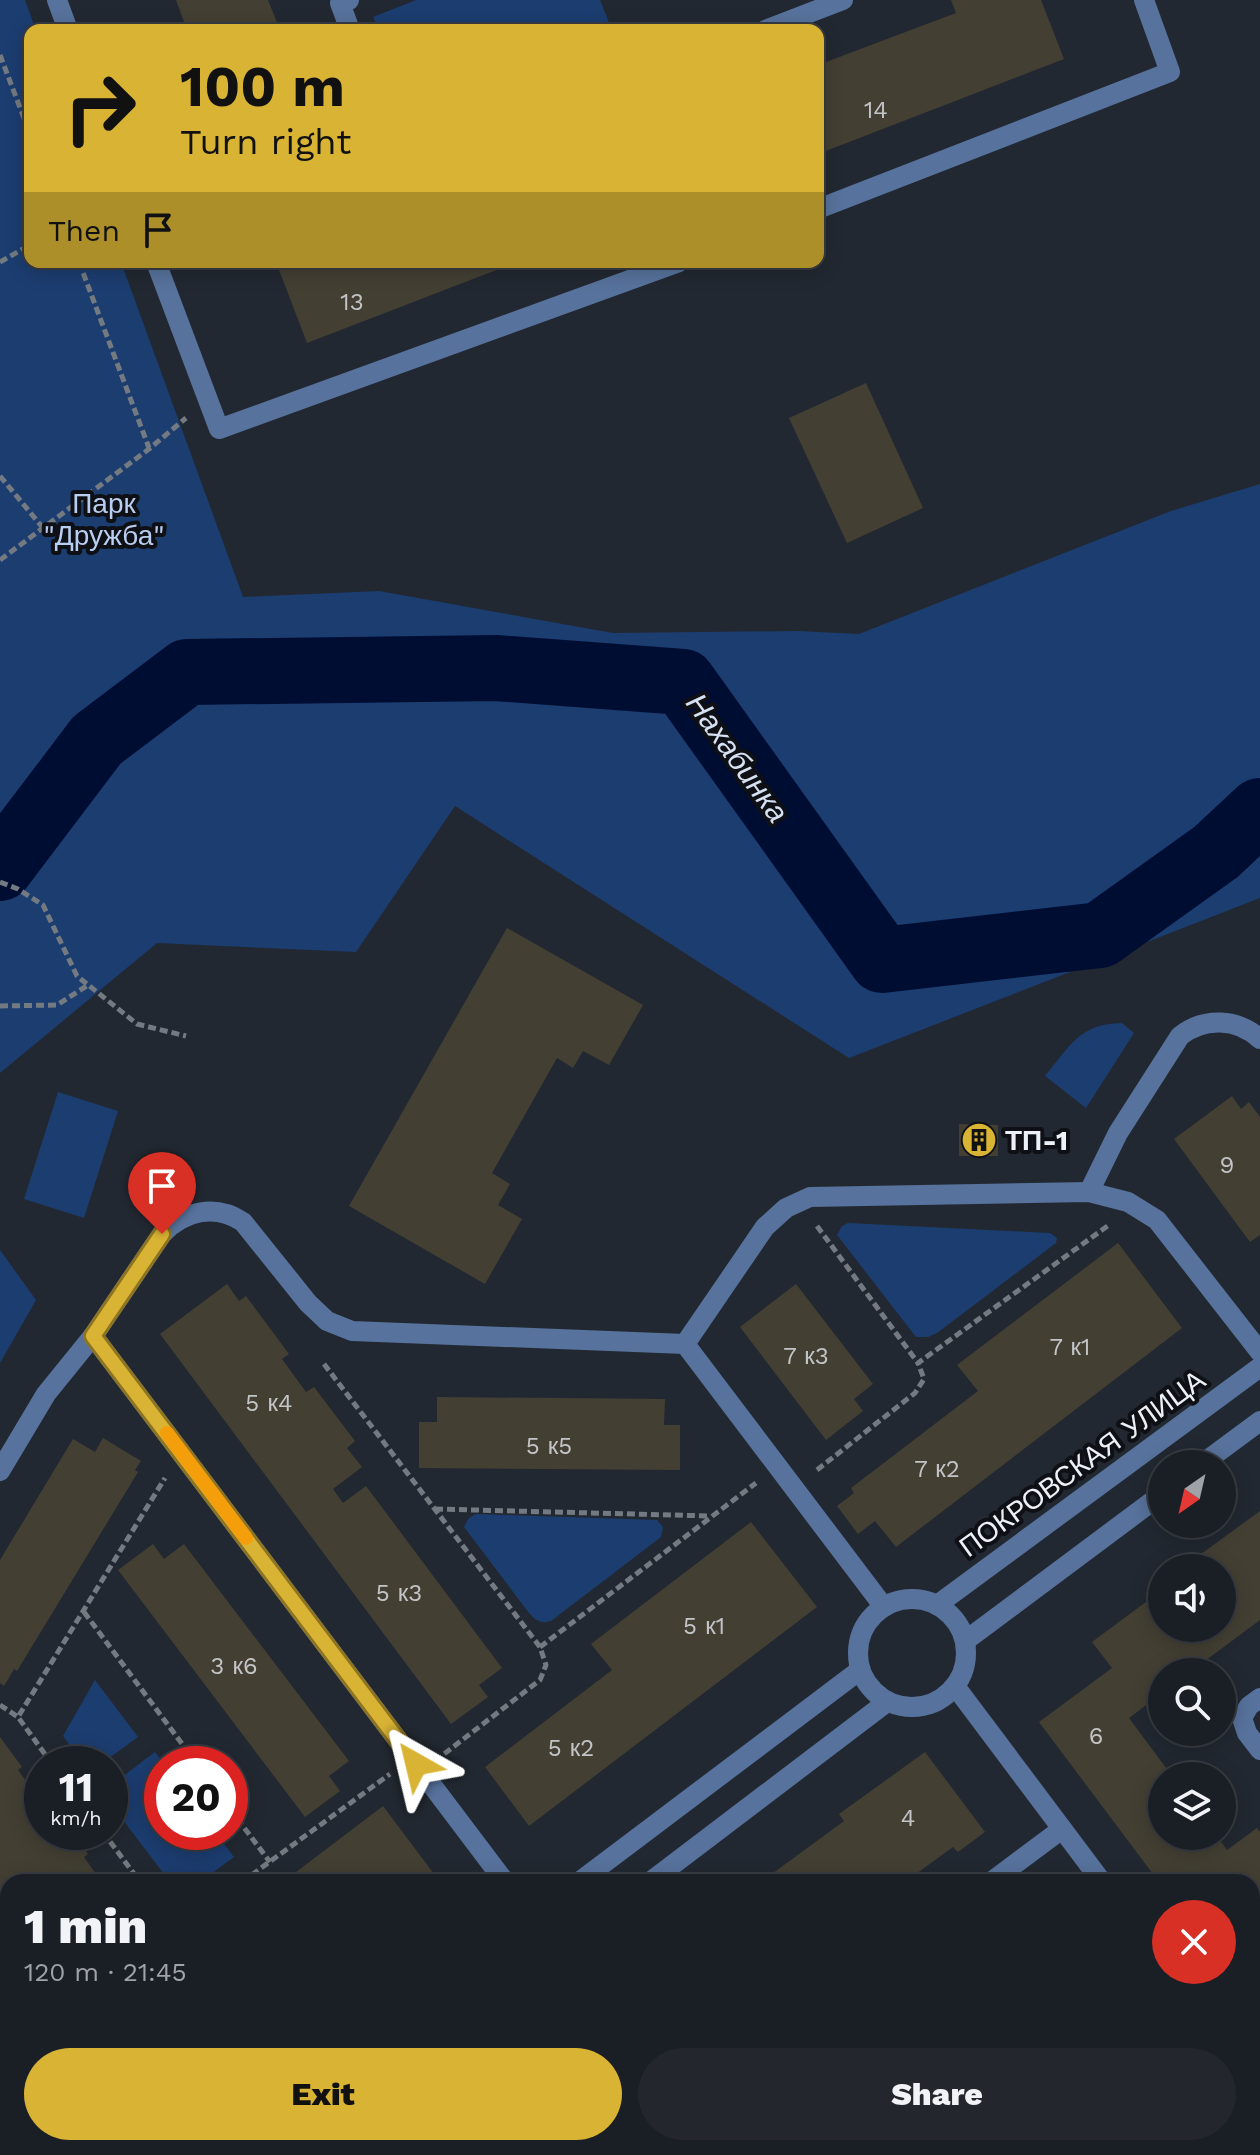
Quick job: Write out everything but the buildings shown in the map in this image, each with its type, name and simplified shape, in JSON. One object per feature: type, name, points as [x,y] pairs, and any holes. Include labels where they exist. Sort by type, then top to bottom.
[{"type":"street","points":[[57,0],[66,24]]},
{"type":"street","points":[[348,24],[340,3],[349,0]]},
{"type":"street","points":[[781,24],[843,0]]},
{"type":"street","points":[[824,207],[1170,72],[1144,0]]},
{"type":"street","points":[[158,268],[219,429],[662,268]]},
{"type":"street","points":[[1089,1192],[1118,1133],[1180,1036],[1192,1027],[1206,1023],[1231,1023],[1247,1027],[1260,1039]]},
{"type":"street","points":[[685,1344],[765,1227],[786,1208],[810,1197],[1089,1192],[1128,1202],[1157,1220],[1260,1352]]},
{"type":"street","points":[[0,1471],[46,1394],[93,1336],[162,1234],[174,1222],[215,1209],[243,1222],[308,1303],[327,1321],[352,1331],[685,1344]]},
{"type":"street","points":[[93,1336],[499,1874]]},
{"type":"street","points":[[685,1344],[884,1607]]},
{"type":"street","name":"ПОКРОВСКАЯ УЛИЦА","points":[[937,1605],[1260,1367]]},
{"type":"street","points":[[1221,1450],[1260,1421]]},
{"type":"street","points":[[965,1641],[1148,1504]]},
{"type":"street","points":[[916,1598],[937,1605],[955,1619],[965,1641],[966,1661],[955,1686],[947,1695],[928,1705],[908,1707],[887,1702],[871,1688],[860,1670],[858,1649],[863,1629],[876,1612],[895,1601],[916,1598]]},
{"type":"street","points":[[590,1874],[860,1670]]},
{"type":"street","points":[[955,1686],[1096,1874]]},
{"type":"street","points":[[1260,1698],[1249,1706],[1242,1718],[1247,1733],[1260,1750]]},
{"type":"street","points":[[661,1874],[887,1702]]},
{"type":"street","points":[[1002,1874],[1062,1829]]},
{"type":"path","points":[[0,55],[24,118]]},
{"type":"path","points":[[0,262],[24,248]]},
{"type":"path","points":[[81,268],[149,449]]},
{"type":"path","points":[[0,560],[149,449],[209,400]]},
{"type":"path","points":[[0,476],[43,528]]},
{"type":"path","points":[[0,882],[43,905],[77,976],[137,1024],[186,1036]]},
{"type":"path","points":[[0,1006],[57,1005],[88,985]]},
{"type":"path","points":[[808,1477],[915,1393],[924,1379],[918,1363],[809,1216]]},
{"type":"path","points":[[918,1363],[1110,1225]]},
{"type":"path","points":[[253,1874],[390,1774],[440,1758],[540,1680],[546,1665],[540,1647],[324,1364]]},
{"type":"path","points":[[540,1647],[778,1466]]},
{"type":"path","points":[[18,1717],[166,1477]]},
{"type":"path","points":[[435,1509],[712,1516]]},
{"type":"path","points":[[84,1612],[184,1746]]},
{"type":"path","points":[[0,1705],[18,1717],[39,1746]]},
{"type":"path","points":[[248,1833],[270,1862]]},
{"type":"path","points":[[116,1850],[134,1874]]},
{"type":"green space","name":"Парк \"Дружба\"","points":[[0,0],[25,0],[34,24],[24,24],[24,268],[123,268],[243,597],[379,591],[613,633],[797,631],[859,634],[1171,511],[1260,484],[1260,898],[849,1058],[455,806],[356,952],[157,943],[0,1073]]},
{"type":"green space","points":[[416,0],[600,0],[610,24],[376,24],[373,17]]},
{"type":"green space","points":[[1122,1023],[1134,1033],[1086,1108],[1045,1076],[1077,1038],[1095,1027]]},
{"type":"green space","points":[[58,1092],[118,1111],[84,1218],[24,1199]]},
{"type":"green space","points":[[848,1223],[1050,1233],[1057,1238],[1056,1243],[937,1333],[916,1337],[837,1235]]},
{"type":"green space","points":[[0,1250],[36,1300],[0,1363]]},
{"type":"green space","points":[[476,1514],[657,1520],[663,1527],[661,1537],[551,1621],[544,1622],[536,1620],[529,1613],[464,1527],[469,1518]]},
{"type":"green space","points":[[95,1680],[138,1737],[126,1746],[70,1746],[63,1736]]},
{"type":"green space","points":[[144,1760],[144,1848],[128,1827],[128,1772]]},
{"type":"green space","points":[[146,1850],[229,1850],[234,1857],[211,1874],[164,1874]]},
{"type":"waterway","name":"Нахабинка","points":[[0,868],[97,740],[187,672],[496,668],[683,682],[882,960],[1100,935],[1216,852],[1260,811]]},
{"type":"slow traffic","points":[[167,1433],[246,1538]]},
{"type":"place","name":"ТП-1","points":[[979,1140]]},
{"type":"route","points":[[162,1234],[93,1336],[416,1764]]}]
